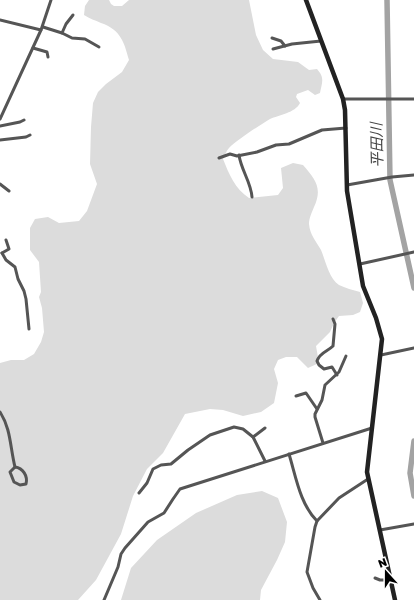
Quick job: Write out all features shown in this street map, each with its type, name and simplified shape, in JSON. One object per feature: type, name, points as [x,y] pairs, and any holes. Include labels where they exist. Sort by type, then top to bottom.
[{"type":"street","points":[[0,119],[42,29],[51,0]]},
{"type":"street","points":[[306,0],[343,100],[346,128],[347,185],[363,286],[376,318],[382,339],[382,355],[367,472],[395,600]]},
{"type":"street","points":[[62,33],[67,22],[73,15]]},
{"type":"street","points":[[0,20],[62,33],[75,38],[85,39],[99,47]]},
{"type":"street","points":[[272,38],[281,41],[285,46]]},
{"type":"street","points":[[273,48],[292,44],[321,41]]},
{"type":"street","points":[[33,48],[47,52],[48,57]]},
{"type":"street","points":[[343,100],[414,99]]},
{"type":"street","points":[[0,126],[24,120]]},
{"type":"street","points":[[219,158],[230,154],[237,156],[289,144],[322,130],[346,128]]},
{"type":"street","points":[[0,140],[26,137],[30,135]]},
{"type":"street","points":[[239,155],[251,188],[252,197]]},
{"type":"street","points":[[347,185],[392,177],[414,175]]},
{"type":"street","points":[[0,184],[10,191]]},
{"type":"street","points":[[6,240],[9,249],[1,253],[6,260],[15,267],[18,279],[24,291],[29,329]]},
{"type":"street","points":[[360,264],[414,252]]},
{"type":"street","points":[[333,319],[335,324],[333,346],[322,352],[317,361],[324,369],[332,367],[337,375]]},
{"type":"street","points":[[382,355],[414,348]]},
{"type":"street","points":[[323,443],[315,417],[317,409],[322,400],[325,385],[337,375],[342,368],[346,356]]},
{"type":"street","points":[[296,396],[306,393],[317,409]]},
{"type":"street","points":[[0,412],[6,421],[9,431],[15,467]]},
{"type":"street","points":[[139,492],[147,483],[153,469],[161,465],[171,464],[210,435],[236,427],[243,429],[253,437],[265,461]]},
{"type":"street","points":[[253,437],[265,428]]},
{"type":"street","points":[[104,600],[118,567],[124,548],[148,522],[164,513],[180,489],[372,428]]},
{"type":"street","points":[[289,454],[299,490],[310,512],[318,521]]},
{"type":"street","points":[[15,467],[22,470],[27,480],[26,484],[20,485],[14,482],[10,472],[15,467]]},
{"type":"street","points":[[320,600],[313,588],[307,572],[313,532],[318,521],[339,498],[368,479]]},
{"type":"street","points":[[380,530],[414,524]]},
{"type":"street","points":[[375,578],[380,580],[391,580]]},
{"type":"shaded area","points":[[89,0],[109,0],[114,6],[122,6],[129,0],[249,0],[256,35],[263,50],[273,59],[298,62],[309,70],[317,69],[320,72],[322,83],[320,93],[315,95],[308,90],[297,94],[296,97],[300,103],[298,106],[291,111],[270,119],[243,137],[229,148],[223,159],[236,186],[249,198],[278,195],[283,188],[281,168],[293,163],[303,165],[314,179],[318,189],[317,200],[309,222],[312,235],[321,250],[328,269],[336,282],[346,288],[360,292],[363,303],[360,312],[353,315],[339,316],[330,332],[316,346],[319,363],[308,368],[297,357],[286,357],[278,360],[274,369],[278,383],[274,403],[261,412],[243,416],[223,410],[210,409],[185,414],[163,453],[147,469],[133,496],[121,534],[96,580],[78,600],[0,600],[0,363],[11,360],[24,360],[34,354],[41,342],[44,332],[42,308],[39,297],[41,292],[39,262],[30,250],[30,228],[35,219],[48,217],[59,223],[79,221],[87,211],[97,184],[90,164],[93,103],[98,92],[122,72],[129,60],[121,37],[113,29],[84,15],[85,6]]},
{"type":"shaded area","points":[[262,491],[278,498],[287,522],[285,542],[261,590],[260,600],[121,600],[131,568],[157,540],[196,513],[237,495]]},
{"type":"waterway","name":"平田川","points":[[387,0],[390,180],[414,288]]},
{"type":"waterway","name":"平田川","points":[[414,441],[410,473],[414,496]]}]
